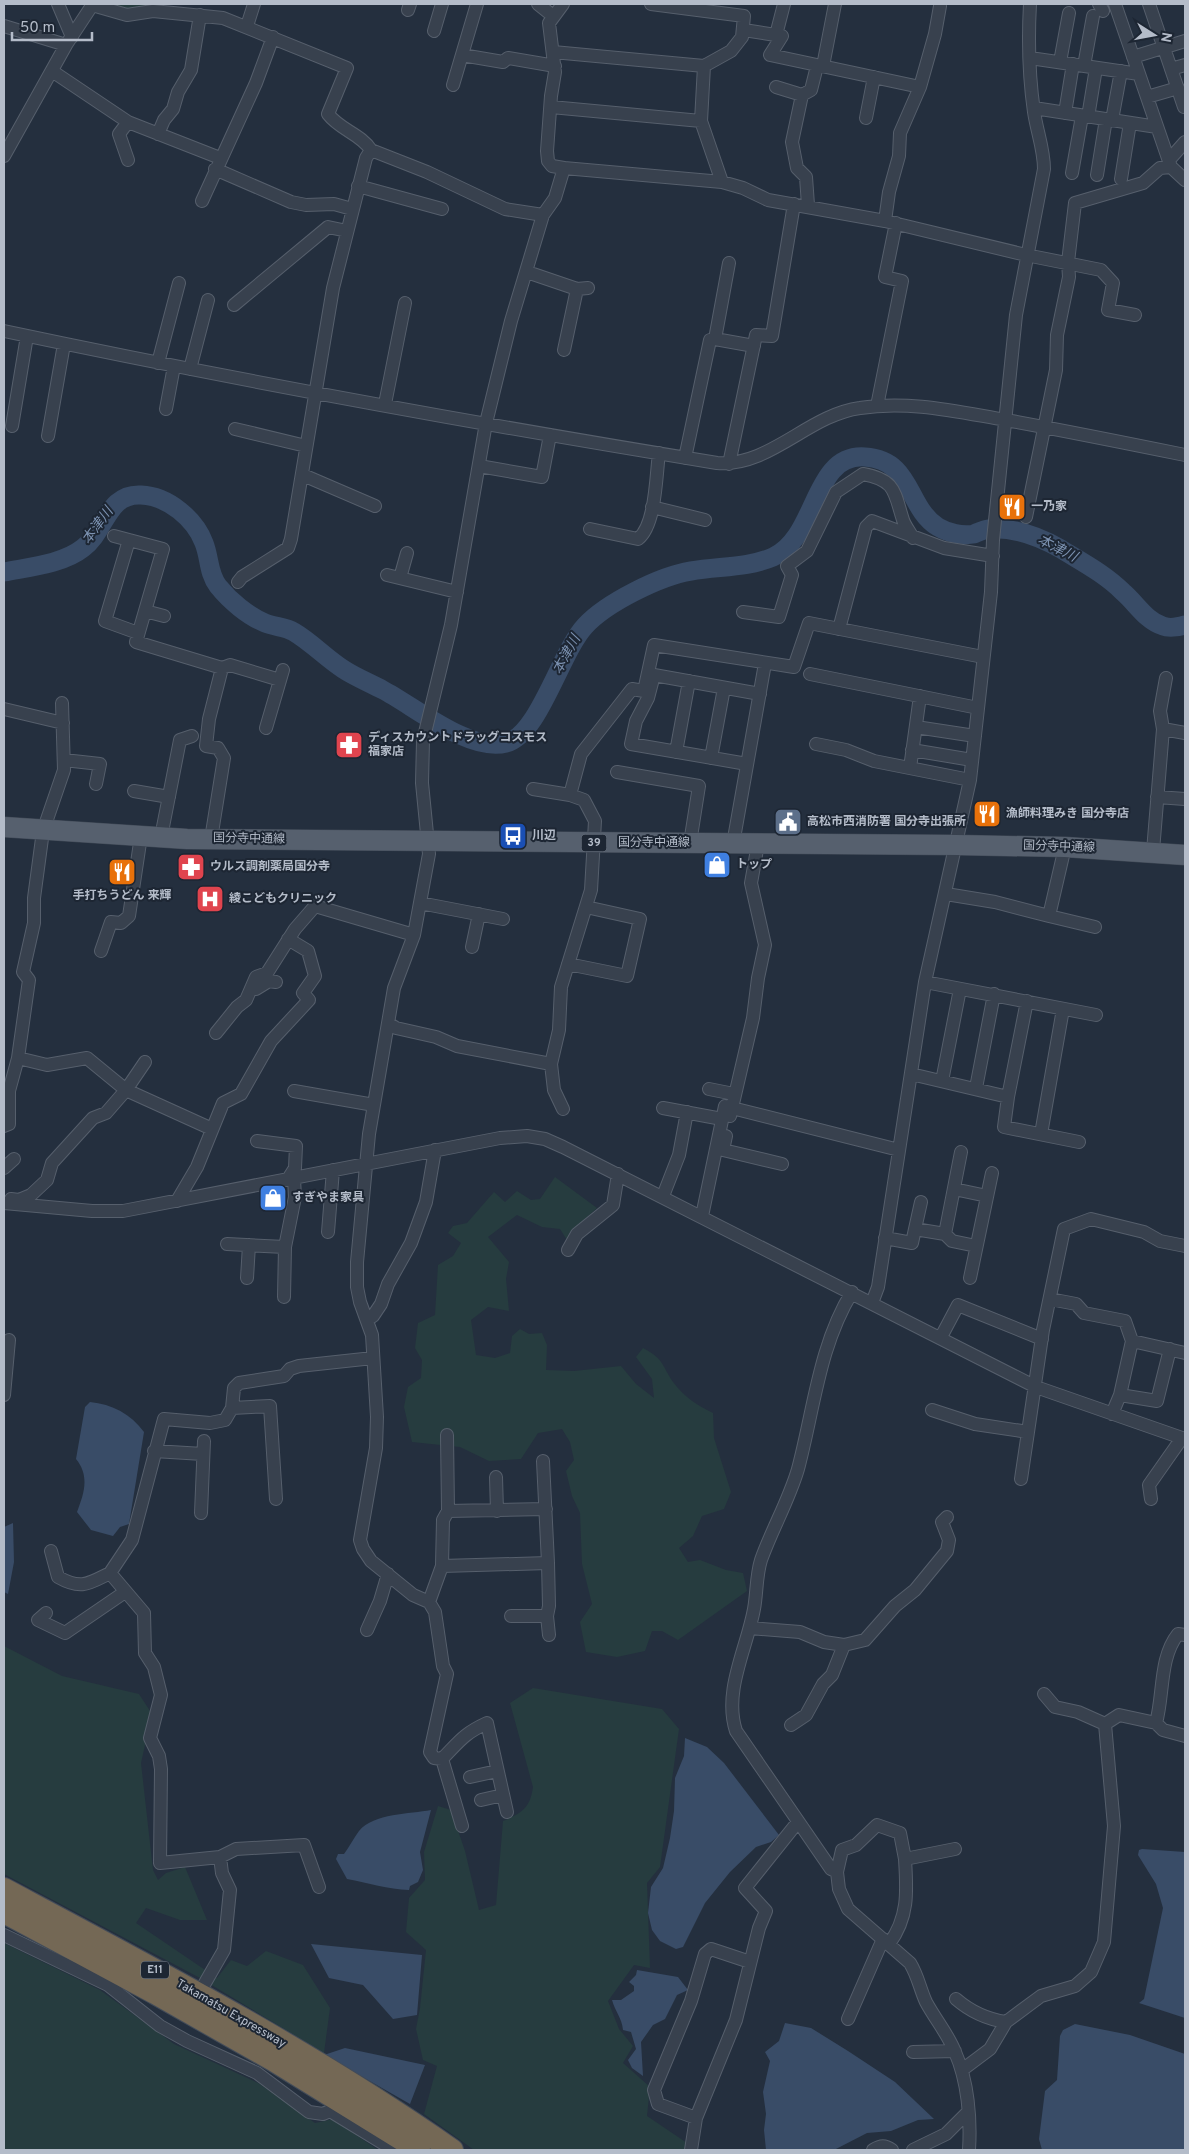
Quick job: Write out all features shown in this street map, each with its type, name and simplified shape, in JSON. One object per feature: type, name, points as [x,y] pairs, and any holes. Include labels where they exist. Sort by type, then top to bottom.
[{"type":"highway","name":"Takamatsu Expressway","points":[[4,1889],[136,1960],[299,2064],[413,2145],[452,2150]]},
{"type":"highway","name":"Takamatsu Expressway","points":[[4,1912],[155,1993],[299,2064]]},
{"type":"main road","name":"国分寺中通線","points":[[4,827],[42,831],[211,839],[958,845],[1066,847],[1185,855]]},
{"type":"street","points":[[58,4],[69,41]]},
{"type":"street","points":[[4,156],[92,4],[127,15],[153,11],[200,15],[223,18],[247,26],[347,68],[328,114],[333,120],[366,141],[371,150],[428,172],[506,209],[542,215]]},
{"type":"street","points":[[247,26],[254,4]]},
{"type":"street","points":[[434,31],[442,4]]},
{"type":"street","points":[[453,85],[477,4]]},
{"type":"street","points":[[538,4],[554,16]]},
{"type":"street","points":[[563,4],[549,23],[555,66],[548,161],[552,166],[722,182],[743,188],[768,200],[891,222],[1026,255],[1101,270],[1113,283],[1108,310],[1136,315]]},
{"type":"street","points":[[554,52],[704,66],[731,51],[742,37],[744,16],[651,4]]},
{"type":"street","points":[[776,35],[784,4]]},
{"type":"street","points":[[776,87],[802,94],[811,90],[819,68],[835,4]]},
{"type":"street","points":[[872,1303],[878,1287],[925,982],[958,845],[970,780],[1016,315],[1044,169],[1044,150],[1034,108],[1030,58],[1030,4]]},
{"type":"street","points":[[1116,4],[1170,164],[1185,180]]},
{"type":"street","points":[[1149,4],[1184,107]]},
{"type":"street","points":[[878,406],[902,280],[886,277],[891,222],[889,192],[899,156],[900,133],[920,87],[936,34],[940,6]]},
{"type":"street","points":[[1065,113],[1078,65],[1098,10]]},
{"type":"street","points":[[1069,13],[1085,116],[1072,173]]},
{"type":"street","points":[[158,134],[164,120],[173,109],[178,92],[191,70],[200,15]]},
{"type":"street","points":[[4,26],[69,41]]},
{"type":"street","points":[[744,30],[782,36],[770,55],[819,68],[920,87]]},
{"type":"street","points":[[202,201],[256,83],[273,37]]},
{"type":"street","points":[[1134,57],[1185,41]]},
{"type":"street","points":[[462,55],[503,62],[508,58],[555,66]]},
{"type":"street","points":[[1030,58],[1139,74]]},
{"type":"street","points":[[1171,69],[1185,65]]},
{"type":"street","points":[[704,66],[701,121],[722,182]]},
{"type":"street","points":[[52,71],[128,122],[158,134],[291,202],[306,206],[334,204],[352,209]]},
{"type":"street","points":[[1097,175],[1121,71]]},
{"type":"street","points":[[866,118],[874,77]]},
{"type":"street","points":[[1147,97],[1178,88]]},
{"type":"street","points":[[802,94],[792,142],[797,168],[806,177],[808,206]]},
{"type":"street","points":[[551,107],[701,121]]},
{"type":"street","points":[[1034,108],[1157,127]]},
{"type":"street","points":[[128,122],[119,134],[128,160]]},
{"type":"street","points":[[1121,179],[1130,123]]},
{"type":"street","points":[[1026,517],[1056,370],[1057,335],[1069,276],[1068,262],[1076,203],[1143,183],[1160,168],[1170,164],[1185,142]]},
{"type":"street","points":[[238,582],[242,577],[288,548],[303,475],[314,391],[333,288],[358,186],[366,158],[371,150]]},
{"type":"street","points":[[442,1759],[434,1758],[430,1752],[447,1674],[435,1612],[429,1602],[413,1595],[371,1561],[363,1549],[360,1540],[376,1448],[372,1335],[357,1287],[366,1164],[394,988],[414,935],[429,854],[422,783],[425,731],[430,704],[457,592],[486,423],[511,321],[527,272],[542,215],[555,198],[564,168]]},
{"type":"street","points":[[358,186],[442,209]]},
{"type":"street","points":[[729,464],[756,335],[772,336],[794,204]]},
{"type":"street","points":[[234,305],[328,227],[347,231]]},
{"type":"street","points":[[715,339],[729,263]]},
{"type":"street","points":[[527,272],[582,289],[564,350]]},
{"type":"street","points":[[158,363],[179,283]]},
{"type":"street","points":[[190,369],[208,300]]},
{"type":"street","points":[[385,404],[405,303]]},
{"type":"street","points":[[4,331],[190,369],[550,435],[729,464],[761,455],[820,421],[844,411],[878,406],[934,406],[1185,455]]},
{"type":"street","points":[[12,426],[27,336]]},
{"type":"street","points":[[685,458],[710,340],[715,339],[754,346]]},
{"type":"street","points":[[48,436],[64,344]]},
{"type":"street","points":[[166,409],[174,366]]},
{"type":"street","points":[[235,429],[306,446]]},
{"type":"street","points":[[479,466],[542,477],[550,435]]},
{"type":"street","points":[[590,529],[638,539],[644,534],[652,507],[659,453]]},
{"type":"street","points":[[743,612],[779,617],[792,575],[787,566],[807,551],[836,492],[863,474],[876,476],[889,483],[896,494],[903,521],[913,538]]},
{"type":"street","points":[[303,475],[375,506]]},
{"type":"street","points":[[652,507],[705,520]]},
{"type":"street","points":[[839,629],[866,527],[872,521],[913,538],[944,548],[992,556]]},
{"type":"street","points":[[114,536],[163,549],[136,642],[222,668],[230,665],[281,675],[266,728]]},
{"type":"street","points":[[130,540],[105,621],[138,633]]},
{"type":"street","points":[[400,578],[407,553]]},
{"type":"street","points":[[387,575],[457,592]]},
{"type":"street","points":[[145,611],[164,616]]},
{"type":"street","points":[[570,795],[581,754],[632,689],[644,691],[654,645],[794,667],[809,623],[983,658]]},
{"type":"street","points":[[211,839],[224,758],[218,748],[206,746],[209,720],[222,668]]},
{"type":"street","points":[[733,844],[764,669]]},
{"type":"street","points":[[810,674],[978,708]]},
{"type":"street","points":[[747,764],[631,744],[636,721],[648,698],[654,675],[760,694]]},
{"type":"street","points":[[1153,852],[1163,729],[1160,711],[1166,678]]},
{"type":"street","points":[[676,752],[689,682]]},
{"type":"street","points":[[711,758],[724,688]]},
{"type":"street","points":[[910,768],[920,696]]},
{"type":"street","points":[[4,1126],[9,1124],[9,1091],[18,1058],[29,980],[23,972],[34,923],[34,898],[42,831],[64,770],[62,703]]},
{"type":"street","points":[[4,709],[63,723]]},
{"type":"street","points":[[916,727],[975,736]]},
{"type":"street","points":[[1163,729],[1185,733]]},
{"type":"street","points":[[101,951],[110,922],[121,923],[129,916],[151,837],[169,797],[180,740],[192,736]]},
{"type":"street","points":[[816,744],[846,750],[874,761],[970,780]]},
{"type":"street","points":[[912,750],[972,760]]},
{"type":"street","points":[[64,760],[100,764],[96,784]]},
{"type":"street","points":[[617,772],[699,786],[690,843]]},
{"type":"street","points":[[533,789],[570,795],[584,800],[595,821],[592,843],[591,890],[561,987],[558,1030],[551,1064],[554,1090],[563,1109]]},
{"type":"street","points":[[134,791],[169,797]]},
{"type":"street","points":[[1157,797],[1185,799]]},
{"type":"street","points":[[758,844],[751,883],[765,945],[758,978],[754,1018],[734,1094],[723,1150],[782,1164]]},
{"type":"street","points":[[1049,916],[1066,847]]},
{"type":"street","points":[[946,894],[995,902],[1094,927]]},
{"type":"street","points":[[420,903],[503,919]]},
{"type":"street","points":[[246,1000],[256,977],[267,973],[288,939],[315,906],[414,935]]},
{"type":"street","points":[[568,964],[627,976],[640,919],[586,907]]},
{"type":"street","points":[[472,947],[479,914]]},
{"type":"street","points":[[176,1201],[197,1167],[223,1103],[241,1094],[271,1041],[310,1000],[303,993],[315,976],[308,951],[288,939]]},
{"type":"street","points":[[216,1033],[237,1007],[260,986],[268,981],[276,982]]},
{"type":"street","points":[[925,982],[1096,1015]]},
{"type":"street","points":[[942,1081],[960,989]]},
{"type":"street","points":[[976,1088],[994,994]]},
{"type":"street","points":[[1027,1001],[1004,1127],[1079,1142]]},
{"type":"street","points":[[1041,1134],[1063,1009]]},
{"type":"street","points":[[388,1024],[396,1028],[436,1036],[457,1046],[551,1064]]},
{"type":"street","points":[[18,1058],[46,1065],[86,1058],[126,1090],[212,1129]]},
{"type":"street","points":[[4,1198],[19,1200],[31,1195],[47,1180],[52,1163],[93,1118],[106,1113],[126,1090],[144,1062]]},
{"type":"street","points":[[911,1074],[1008,1097]]},
{"type":"street","points":[[709,1089],[734,1094]]},
{"type":"street","points":[[294,1091],[374,1105]]},
{"type":"street","points":[[702,1216],[725,1106],[899,1150]]},
{"type":"street","points":[[663,1108],[722,1119]]},
{"type":"street","points":[[663,1196],[679,1155],[687,1112]]},
{"type":"street","points":[[4,1203],[92,1211],[123,1211],[500,1138],[527,1136],[545,1139],[663,1196],[1036,1387],[1184,1438],[1149,1485],[1151,1499]]},
{"type":"street","points":[[257,1141],[296,1146],[295,1168],[291,1178],[296,1196],[285,1247],[284,1297]]},
{"type":"street","points":[[367,1320],[373,1316],[381,1304],[388,1284],[411,1243],[426,1202],[435,1150]]},
{"type":"street","points":[[945,1234],[961,1152]]},
{"type":"street","points":[[4,1168],[14,1158]]},
{"type":"street","points":[[328,1232],[333,1170]]},
{"type":"street","points":[[970,1278],[992,1173]]},
{"type":"street","points":[[568,1250],[577,1234],[614,1205],[618,1174]]},
{"type":"street","points":[[954,1189],[987,1196]]},
{"type":"street","points":[[885,1238],[912,1243],[921,1202]]},
{"type":"street","points":[[1021,1479],[1042,1339],[1064,1229],[1091,1219],[1144,1232],[1160,1241],[1185,1246]]},
{"type":"street","points":[[915,1230],[945,1234],[952,1242],[976,1246]]},
{"type":"street","points":[[227,1244],[285,1247]]},
{"type":"street","points":[[247,1278],[249,1245]]},
{"type":"street","points":[[837,1872],[830,1869],[797,1823],[736,1731],[732,1721],[732,1700],[750,1628],[761,1561],[788,1499],[798,1469],[822,1360],[845,1304],[852,1292]]},
{"type":"street","points":[[1050,1299],[1076,1304],[1084,1313],[1125,1321],[1132,1341],[1120,1395],[1112,1414]]},
{"type":"street","points":[[941,1337],[958,1305],[1042,1339]]},
{"type":"street","points":[[4,1395],[9,1340]]},
{"type":"street","points":[[1132,1341],[1185,1353]]},
{"type":"street","points":[[1120,1395],[1157,1401],[1170,1349]]},
{"type":"street","points":[[51,1551],[58,1578],[73,1585],[90,1583],[110,1573],[132,1540],[164,1419],[210,1423],[225,1420],[232,1408],[234,1388],[239,1383],[277,1378],[299,1366],[373,1358]]},
{"type":"street","points":[[232,1408],[270,1406],[276,1499]]},
{"type":"street","points":[[932,1410],[975,1424],[1028,1432]]},
{"type":"street","points":[[429,1602],[442,1566],[443,1520],[448,1511],[447,1435]]},
{"type":"street","points":[[154,1451],[204,1447],[201,1513]]},
{"type":"street","points":[[543,1461],[549,1634]]},
{"type":"street","points":[[496,1476],[497,1511]]},
{"type":"street","points":[[448,1511],[546,1509]]},
{"type":"street","points":[[750,1628],[800,1632],[824,1642],[844,1645],[865,1640],[896,1606],[915,1590],[947,1551],[949,1540],[942,1522],[947,1517]]},
{"type":"street","points":[[442,1566],[548,1563]]},
{"type":"street","points":[[110,1573],[144,1613],[145,1653],[154,1667],[161,1696],[150,1738],[159,1756],[161,1769],[160,1863],[220,1857],[236,1849],[304,1845],[319,1887]]},
{"type":"street","points":[[367,1630],[380,1601],[388,1574]]},
{"type":"street","points":[[46,1613],[38,1620],[65,1633],[125,1592]]},
{"type":"street","points":[[511,1616],[547,1616]]},
{"type":"street","points":[[1156,1723],[1159,1712],[1159,1694],[1170,1643],[1178,1634],[1185,1635]]},
{"type":"street","points":[[791,1725],[806,1715],[823,1684],[832,1675],[844,1645]]},
{"type":"street","points":[[1044,1694],[1055,1707],[1078,1712],[1105,1724]]},
{"type":"street","points":[[1105,1724],[1119,1715],[1156,1723],[1162,1730],[1185,1736]]},
{"type":"street","points":[[442,1759],[470,1731],[486,1723],[507,1812]]},
{"type":"street","points":[[962,2070],[990,2049],[1006,2022],[1041,1996],[1075,1986],[1091,1972],[1100,1955],[1104,1942],[1114,1826],[1105,1724]]},
{"type":"street","points":[[442,1759],[462,1826]]},
{"type":"street","points":[[470,1776],[497,1771]]},
{"type":"street","points":[[481,1800],[503,1795]]},
{"type":"street","points":[[691,2150],[696,2118],[736,2020],[750,1962],[766,1911],[745,1888],[797,1823]]},
{"type":"street","points":[[848,2019],[886,1942],[898,1932],[906,1909],[905,1859],[900,1833],[877,1825],[856,1845],[842,1850],[837,1872],[843,1902],[886,1942],[910,1963],[917,1975],[926,2001],[955,2051],[962,2070],[968,2112],[969,2150]]},
{"type":"street","points":[[905,1859],[955,1849]]},
{"type":"street","points":[[204,1983],[224,1950],[230,1890],[222,1873],[220,1857]]},
{"type":"street","points":[[4,1935],[108,1985],[160,2026],[257,2073],[309,2112],[323,2114],[330,2111],[413,2145]]},
{"type":"street","points":[[696,2118],[658,2104],[654,2090],[691,2001],[705,1954],[711,1949],[750,1962]]},
{"type":"street","points":[[956,1999],[968,2010],[990,2020],[1006,2022]]},
{"type":"street","points":[[176,2035],[184,2022]]},
{"type":"street","points":[[913,2052],[955,2051]]},
{"type":"street","points":[[913,2150],[946,2134],[968,2112]]},
{"type":"street","points":[[873,2150],[880,2146],[886,2146],[892,2150]]},
{"type":"green space","points":[[101,4],[158,4],[156,8],[127,12]]},
{"type":"green space","points":[[555,1177],[597,1208],[579,1225],[567,1240],[560,1229],[542,1227],[517,1215],[488,1237],[509,1262],[506,1279],[509,1311],[488,1307],[471,1320],[476,1355],[495,1358],[510,1353],[512,1336],[520,1329],[529,1334],[542,1333],[547,1345],[546,1370],[574,1371],[621,1366],[636,1384],[654,1398],[652,1379],[636,1357],[643,1348],[655,1355],[673,1382],[686,1396],[713,1413],[714,1438],[731,1492],[724,1509],[702,1516],[693,1536],[679,1548],[688,1562],[700,1560],[726,1570],[743,1573],[747,1591],[678,1640],[662,1631],[652,1631],[645,1651],[617,1657],[586,1652],[580,1622],[592,1604],[582,1564],[580,1513],[572,1496],[566,1471],[574,1460],[570,1442],[562,1429],[538,1433],[521,1459],[489,1461],[460,1447],[412,1442],[404,1407],[408,1387],[421,1378],[422,1360],[415,1348],[418,1323],[435,1315],[438,1265],[453,1256],[461,1243],[448,1233],[453,1226],[467,1223],[494,1192],[505,1202],[517,1191],[531,1200],[540,1199]]},
{"type":"green space","points":[[4,1646],[62,1676],[139,1694],[152,1714],[141,1763],[153,1870],[158,1880],[166,1873],[185,1867],[207,1920],[180,1920],[146,1908],[136,1923],[217,1978],[231,1960],[247,1966],[266,1951],[303,1965],[330,2008],[324,2053],[200,1978],[4,1874]]},
{"type":"green space","points":[[533,1688],[662,1709],[679,1729],[660,1867],[647,1883],[650,1968],[634,1965],[608,2001],[619,2029],[633,2046],[623,2063],[650,2087],[647,2116],[687,2143],[686,2150],[474,2150],[424,2114],[437,2066],[423,2060],[416,2029],[426,1950],[406,1932],[409,1898],[425,1880],[424,1852],[438,1806],[451,1810],[465,1851],[479,1910],[496,1905],[503,1821],[524,1809],[530,1800],[533,1787],[510,1703]]},
{"type":"green space","points":[[4,1943],[100,1990],[174,2044],[258,2083],[315,2123],[333,2119],[378,2150],[4,2150]]},
{"type":"water","points":[[90,1402],[106,1405],[120,1411],[133,1420],[144,1432],[129,1524],[120,1527],[113,1536],[91,1530],[77,1512],[82,1499],[84,1478],[76,1459],[85,1407]]},
{"type":"water","points":[[13,1523],[14,1562],[8,1594],[4,1592],[4,1527]]},
{"type":"water","points":[[685,1738],[707,1747],[724,1763],[779,1835],[771,1842],[756,1847],[730,1872],[705,1903],[683,1947],[676,1949],[660,1941],[652,1930],[648,1913],[651,1887],[663,1868],[670,1838],[674,1811],[675,1778],[684,1756]]},
{"type":"water","points":[[431,1810],[420,1852],[423,1870],[418,1882],[410,1886],[409,1890],[347,1879],[336,1859],[338,1854],[344,1854],[359,1831],[366,1825],[383,1818]]},
{"type":"water","points":[[1139,1850],[1185,1852],[1185,2018],[1139,2003],[1144,1999],[1163,1908],[1156,1884],[1138,1855]]},
{"type":"water","points":[[311,1944],[422,1955],[417,2015],[393,2019],[363,1985],[329,1978]]},
{"type":"water","points":[[637,1970],[678,1977],[688,1990],[677,1995],[665,2019],[653,2025],[641,2042],[643,2076],[632,2068],[628,2060],[636,2049],[631,2032],[623,2030],[612,2000],[621,2000],[634,1991],[634,1986],[629,1982],[636,1975]]},
{"type":"water","points":[[785,2023],[811,2028],[848,2051],[895,2082],[934,2119],[918,2120],[891,2131],[867,2133],[834,2150],[766,2150],[764,2130],[766,2114],[763,2092],[770,2061],[765,2052],[779,2041]]},
{"type":"water","points":[[1075,2024],[1130,2035],[1185,2054],[1185,2150],[1042,2150],[1039,2139],[1045,2091],[1057,2080],[1060,2036],[1063,2030]]},
{"type":"water","points":[[345,2048],[425,2065],[410,2104],[324,2055]]},
{"type":"waterway","name":"本津川","points":[[4,572],[66,558],[91,541],[108,514],[121,500],[130,496],[151,496],[179,510],[194,526],[204,543],[215,581],[240,608],[265,623],[294,632],[348,672],[396,697],[459,735],[492,744],[506,743],[518,737],[529,725],[539,710],[576,638],[594,617],[634,592],[664,578],[701,569],[753,563],[773,557],[788,547],[799,532],[824,482],[835,468],[848,459],[865,457],[881,460],[892,466],[901,475],[920,508],[938,527],[955,534],[974,534],[987,529],[997,529],[1017,531],[1035,537],[1061,549],[1101,574],[1128,596],[1146,616],[1157,624],[1166,627],[1185,625]]},
{"type":"place","name":"一乃家","points":[[1012,507]]},
{"type":"place","name":"ディスカウントドラッグコスモス 福家店","points":[[349,745]]},
{"type":"place","name":"漁師料理みき 国分寺店","points":[[987,814]]},
{"type":"place","name":"高松市西消防署 国分寺出張所","points":[[788,822]]},
{"type":"place","name":"川辺","points":[[513,836]]},
{"type":"place","name":"トップ","points":[[717,865]]},
{"type":"place","name":"ウルス調剤薬局国分寺","points":[[191,867]]},
{"type":"place","name":"手打ちうどん 来輝","points":[[122,872]]},
{"type":"place","name":"綾こどもクリニック","points":[[210,899]]},
{"type":"place","name":"すぎやま家具","points":[[273,1198]]}]
